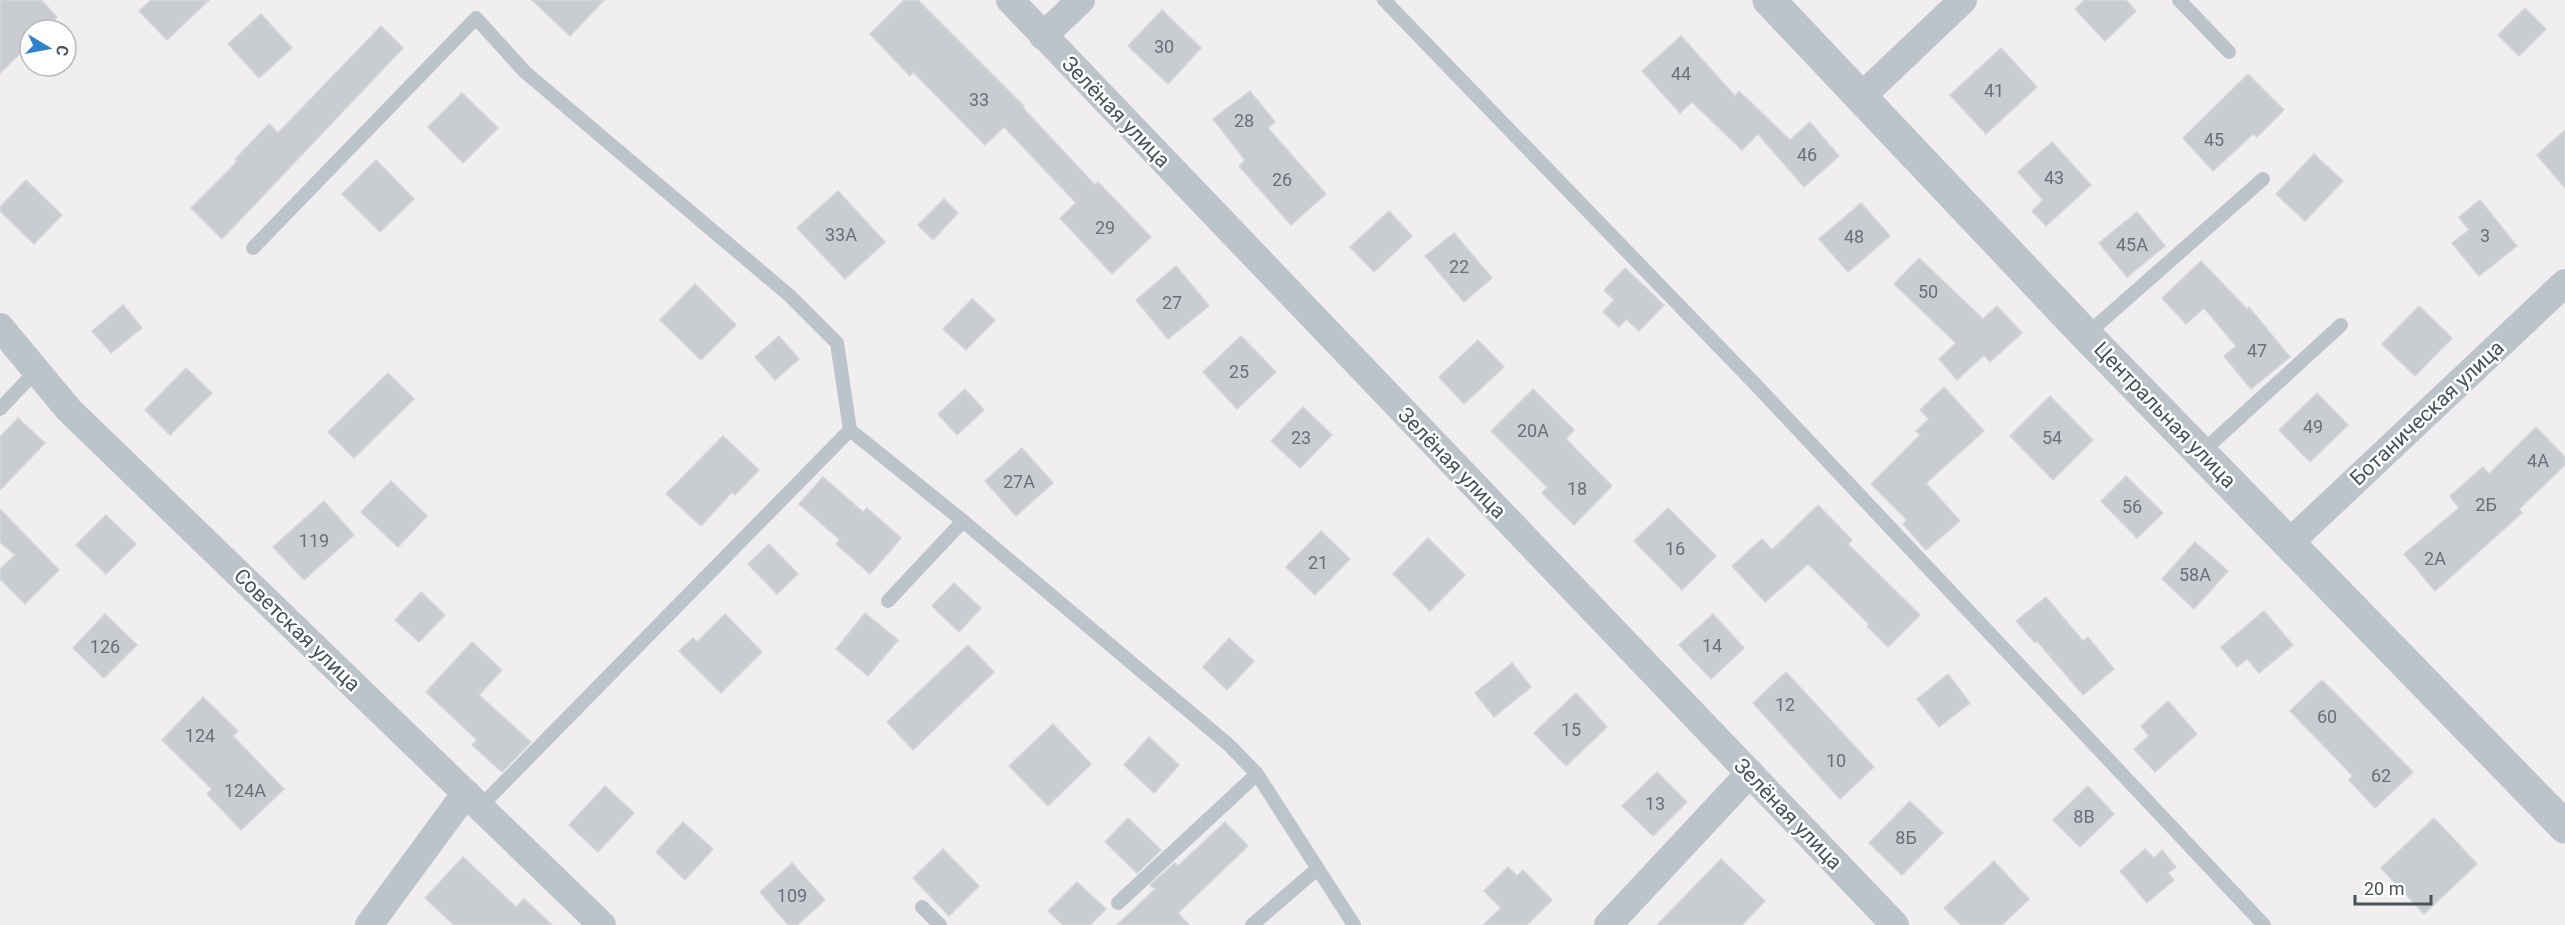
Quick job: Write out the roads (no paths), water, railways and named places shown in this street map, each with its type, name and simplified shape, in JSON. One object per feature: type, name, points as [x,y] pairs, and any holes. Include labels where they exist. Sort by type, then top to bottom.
[{"type":"street","name":"Зелёная улица","points":[[1010,0],[1895,925]]},
{"type":"street","points":[[1043,36],[1081,0]]},
{"type":"street","name":"Центральная улица","points":[[1768,0],[2086,335],[2565,827]]},
{"type":"street","points":[[1861,97],[1963,0]]},
{"type":"street","name":"Ботаническая улица","points":[[2289,543],[2565,283]]},
{"type":"street","name":"Советская улица","points":[[0,327],[69,410],[602,925]]},
{"type":"street","points":[[1608,925],[1750,773]]},
{"type":"street","points":[[369,925],[473,800]]},
{"type":"lane","points":[[1384,0],[1756,385],[2264,925]]},
{"type":"lane","points":[[2179,0],[2229,52]]},
{"type":"lane","points":[[253,249],[476,18],[525,72],[790,296],[837,343],[850,430],[963,521],[1229,745],[1257,774],[1354,925]]},
{"type":"lane","points":[[2086,335],[2263,179]]},
{"type":"lane","points":[[2202,452],[2341,325]]},
{"type":"lane","points":[[0,409],[36,371]]},
{"type":"lane","points":[[473,800],[850,430]]},
{"type":"lane","points":[[888,601],[963,521]]},
{"type":"lane","points":[[1118,903],[1257,774]]},
{"type":"lane","points":[[1252,925],[1317,869]]},
{"type":"lane","points":[[922,907],[940,925]]}]
